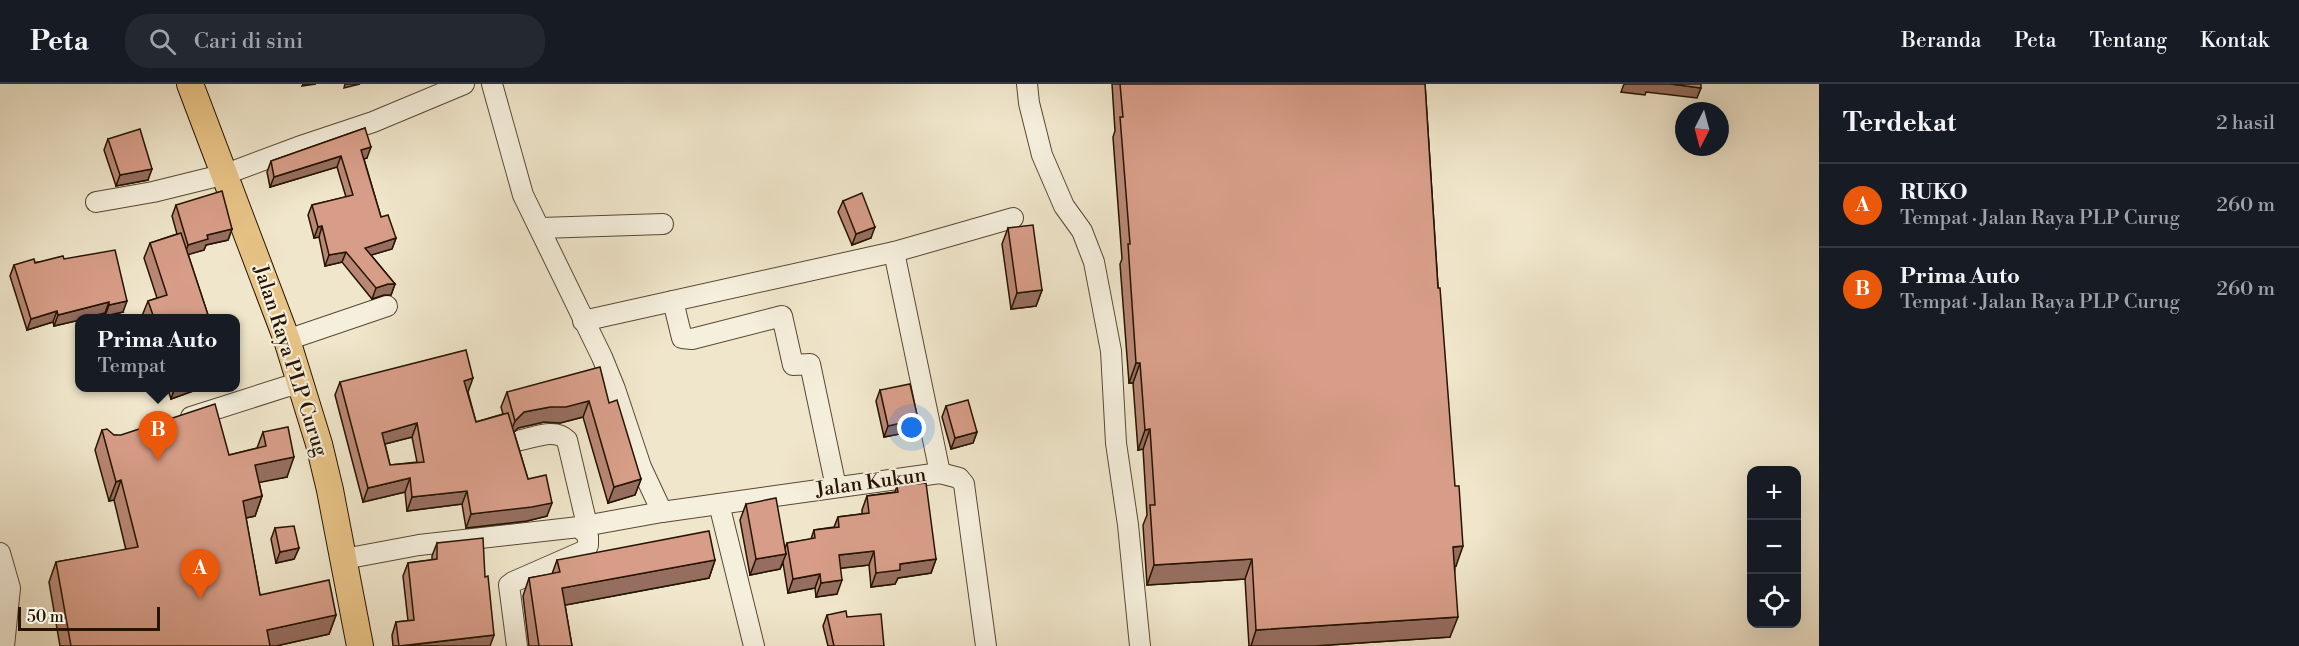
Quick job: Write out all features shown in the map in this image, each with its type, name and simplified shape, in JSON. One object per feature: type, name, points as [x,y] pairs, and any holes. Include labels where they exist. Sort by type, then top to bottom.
[{"type":"main road","name":"Jalan Raya PLP Curug","points":[[190,84],[287,340],[319,444],[360,646]]},
{"type":"street","points":[[96,202],[153,192],[226,174],[374,122],[464,84]]},
{"type":"street","points":[[492,84],[523,195],[602,357],[641,466],[662,512]]},
{"type":"street","points":[[1028,84],[1029,103],[1042,155],[1064,206],[1082,231],[1094,262],[1111,351],[1116,443],[1128,525],[1140,646]]},
{"type":"street","points":[[583,321],[894,252],[1013,218]]},
{"type":"street","points":[[541,228],[663,224]]},
{"type":"street","points":[[894,252],[940,473]]},
{"type":"street","points":[[673,301],[682,338],[692,339],[782,316],[793,365],[810,364],[836,487]]},
{"type":"street","points":[[287,340],[387,306]]},
{"type":"street","points":[[177,422],[288,386],[300,388]]},
{"type":"street","points":[[517,646],[509,585],[586,550],[588,545],[567,440],[561,434],[554,433],[521,440]]},
{"type":"street","name":"Jalan Kukun","points":[[344,559],[419,545],[583,526],[662,512],[940,473],[959,478],[964,484],[986,646]]},
{"type":"street","points":[[719,504],[754,646]]},
{"type":"street","points":[[0,553],[5,588],[4,646]]},
{"type":"building","points":[[1120,84],[1425,84],[1438,288],[1440,288],[1455,486],[1459,486],[1463,546],[1453,547],[1458,617],[1256,630],[1252,559],[1154,565],[1150,505],[1155,505],[1150,429],[1145,430],[1140,363],[1136,363],[1120,117],[1123,117]]},
{"type":"building","points":[[1671,84],[1701,84],[1701,88]]},
{"type":"building","points":[[365,128],[371,147],[361,150],[381,217],[388,215],[396,238],[365,248],[395,284],[376,288],[346,252],[329,255],[322,226],[318,227],[312,205],[353,195],[341,156],[274,177],[271,161]]},
{"type":"building","points":[[140,129],[152,169],[120,175],[108,139]]},
{"type":"building","points":[[222,191],[232,229],[207,235],[208,239],[188,245],[176,205]]},
{"type":"building","points":[[862,193],[875,227],[856,234],[843,201]]},
{"type":"building","points":[[1033,225],[1042,290],[1017,293],[1008,228]]},
{"type":"building","points":[[181,233],[208,314],[153,314],[148,301],[167,295],[150,243]]},
{"type":"building","points":[[115,250],[127,301],[109,305],[109,302],[58,315],[57,311],[31,319],[14,265],[34,259],[35,263],[63,256],[64,259]]},
{"type":"building","points":[[466,350],[473,378],[464,381],[476,422],[508,413],[528,479],[546,475],[552,503],[471,514],[467,491],[412,497],[410,478],[368,488],[340,382]],"holes":[[[417,423],[424,462],[390,465],[382,433]]]},
{"type":"building","points":[[600,367],[609,403],[617,400],[641,479],[614,487],[589,401],[566,407],[550,407],[524,412],[515,421],[507,392]]},
{"type":"building","points":[[910,384],[918,419],[888,426],[880,390]]},
{"type":"building","points":[[968,400],[977,432],[955,438],[946,406]]},
{"type":"building","points":[[215,404],[229,455],[266,446],[263,432],[288,427],[294,457],[255,465],[262,496],[243,501],[260,595],[329,580],[336,615],[267,630],[270,646],[71,646],[56,562],[138,547],[121,480],[116,482],[102,430],[107,429],[114,435],[121,435]]},
{"type":"building","points":[[926,483],[936,559],[900,564],[900,570],[876,573],[874,551],[839,555],[842,580],[821,583],[820,574],[793,579],[787,543],[815,538],[814,530],[839,527],[838,517],[869,513],[867,496],[898,492],[897,486]]},
{"type":"building","points":[[776,498],[786,554],[756,559],[746,504]]},
{"type":"building","points":[[294,526],[299,548],[280,552],[275,528]]},
{"type":"building","points":[[709,531],[715,560],[562,588],[572,646],[539,646],[529,578],[560,572],[557,560]]},
{"type":"building","points":[[483,538],[485,577],[488,576],[494,635],[399,646],[396,622],[414,620],[408,563],[437,559],[437,543]]},
{"type":"building","points":[[846,611],[847,617],[881,614],[884,646],[834,646],[827,615]]},
{"type":"place","name":"Prima Auto","points":[[158,461]]},
{"type":"place","name":"RUKO","points":[[200,599]]}]
